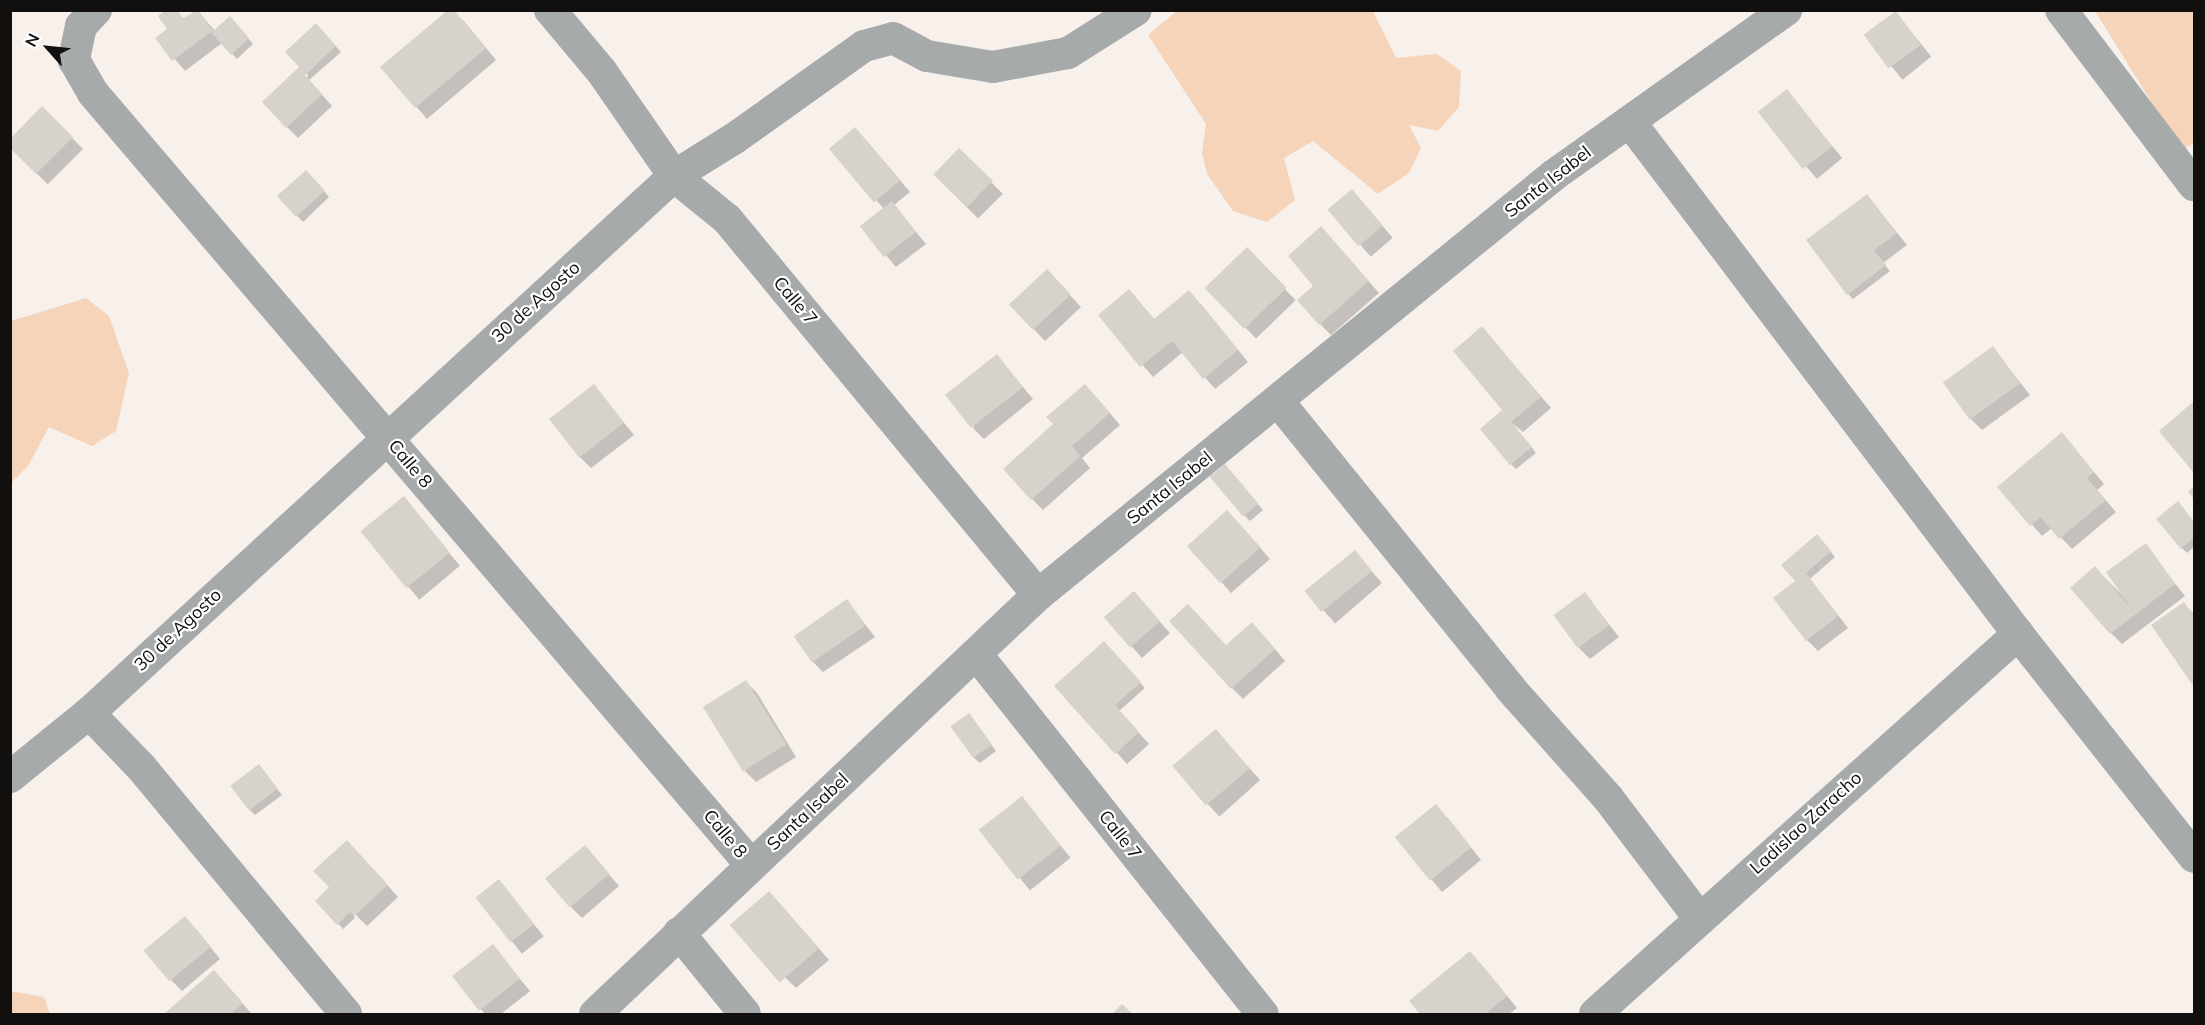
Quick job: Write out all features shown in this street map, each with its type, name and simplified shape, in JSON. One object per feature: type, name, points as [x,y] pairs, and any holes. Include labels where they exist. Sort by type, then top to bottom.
[{"type":"street","name":"Calle 8","points":[[96,10],[81,26],[74,60],[93,93],[751,865]]},
{"type":"street","name":"Calle 7","points":[[550,10],[602,72],[674,176],[726,219],[1038,595]]},
{"type":"street","name":"30 de Agosto","points":[[10,777],[88,713],[387,436],[674,176],[735,138],[864,46],[893,38],[927,56],[993,67],[1068,53],[1136,10]]},
{"type":"street","name":"Santa Isabel","points":[[595,1014],[1038,595],[1554,175],[1786,10]]},
{"type":"street","points":[[2061,10],[2194,185]]},
{"type":"street","points":[[1630,122],[2018,634],[2184,821],[2194,857]]},
{"type":"street","points":[[1278,401],[1510,688],[1608,798],[1700,919]]},
{"type":"street","name":"Ladislao Zaracho","points":[[1595,1014],[2018,634]]},
{"type":"street","name":"Calle 7","points":[[977,655],[1263,1014]]},
{"type":"street","points":[[88,713],[141,767],[346,1014]]},
{"type":"street","points":[[679,933],[745,1014]]},
{"type":"shaded area","points":[[1178,10],[1373,11],[1396,58],[1437,54],[1461,71],[1459,107],[1438,131],[1409,125],[1421,148],[1409,173],[1378,194],[1313,141],[1284,158],[1295,200],[1267,222],[1233,211],[1207,174],[1202,153],[1206,124],[1148,35]]},
{"type":"shaded area","points":[[2095,11],[2194,11],[2194,143],[2181,150]]},
{"type":"shaded area","points":[[86,298],[109,316],[129,373],[116,431],[92,446],[49,427],[28,466],[11,483],[11,321]]},
{"type":"shaded area","points":[[10,991],[44,997],[50,1014],[11,1014]]},
{"type":"building","points":[[166,10],[177,10],[183,18],[198,10],[213,31],[230,16],[249,38],[231,55],[211,32],[172,61],[155,38],[167,29],[158,16]]},
{"type":"building","points":[[448,10],[454,10],[486,48],[415,108],[380,67]]},
{"type":"building","points":[[1896,11],[1921,45],[1888,68],[1864,35]]},
{"type":"building","points":[[316,23],[336,46],[305,75],[322,94],[286,128],[262,102],[299,67],[285,52]]},
{"type":"building","points":[[1787,89],[1832,147],[1803,169],[1758,112]]},
{"type":"building","points":[[42,106],[73,137],[36,174],[10,148],[10,139]]},
{"type":"building","points":[[855,127],[900,181],[874,202],[829,149]]},
{"type":"building","points":[[959,148],[993,181],[967,207],[933,175]]},
{"type":"building","points":[[306,170],[325,191],[296,217],[277,196]]},
{"type":"building","points":[[1352,189],[1383,226],[1358,246],[1327,210]]},
{"type":"building","points":[[1867,194],[1897,233],[1874,250],[1886,265],[1847,295],[1806,240]]},
{"type":"building","points":[[892,201],[916,232],[884,257],[860,226]]},
{"type":"building","points":[[1321,226],[1369,281],[1319,325],[1297,300],[1313,286],[1288,256]]},
{"type":"building","points":[[1247,247],[1287,288],[1244,329],[1205,288]]},
{"type":"building","points":[[1047,269],[1071,295],[1033,330],[1009,304]]},
{"type":"building","points":[[1129,289],[1154,319],[1189,290],[1238,350],[1203,379],[1172,341],[1140,367],[1098,315]]},
{"type":"building","points":[[1482,326],[1541,397],[1511,422],[1532,447],[1510,465],[1480,429],[1502,410],[1453,351]]},
{"type":"building","points":[[1993,346],[2020,383],[1970,420],[1943,382]]},
{"type":"building","points":[[997,354],[1023,387],[971,428],[945,395]]},
{"type":"building","points":[[594,384],[624,423],[579,458],[549,419]]},
{"type":"building","points":[[1085,384],[1110,413],[1072,446],[1080,456],[1031,500],[1003,469],[1053,424],[1046,417]]},
{"type":"building","points":[[2194,401],[2194,473],[2159,431]]},
{"type":"building","points":[[2062,432],[2094,472],[2087,478],[2106,500],[2059,539],[2041,517],[2030,526],[1997,487]]},
{"type":"building","points":[[1225,464],[1258,504],[1243,517],[1210,477]]},
{"type":"building","points":[[2194,486],[2194,499],[2188,492]]},
{"type":"building","points":[[404,496],[450,553],[406,588],[360,531]]},
{"type":"building","points":[[2178,501],[2194,522],[2194,537],[2181,549],[2156,519]]},
{"type":"building","points":[[1227,510],[1260,547],[1220,583],[1187,546]]},
{"type":"building","points":[[1817,534],[1831,551],[1806,573],[1838,616],[1806,641],[1773,598],[1795,581],[1781,565]]},
{"type":"building","points":[[2146,543],[2175,584],[2110,634],[2070,588],[2095,566],[2132,610],[2106,572]]},
{"type":"building","points":[[1355,550],[1372,571],[1321,612],[1304,591]]},
{"type":"building","points":[[1134,591],[1160,621],[1130,647],[1104,617]]},
{"type":"building","points":[[1585,592],[1609,625],[1578,648],[1553,615]]},
{"type":"building","points":[[847,599],[865,625],[812,662],[794,636]]},
{"type":"building","points":[[2184,602],[2194,616],[2194,687],[2151,625]]},
{"type":"building","points":[[1188,604],[1226,645],[1252,622],[1275,649],[1231,689],[1169,621]]},
{"type":"building","points":[[1104,641],[1141,682],[1115,705],[1139,732],[1115,754],[1054,686]]},
{"type":"building","points":[[746,680],[786,744],[743,771],[703,707]]},
{"type":"building","points":[[969,713],[992,745],[973,758],[950,727]]},
{"type":"building","points":[[1216,729],[1249,769],[1206,805],[1172,766]]},
{"type":"building","points":[[259,764],[278,789],[249,810],[230,786]]},
{"type":"building","points":[[1022,796],[1061,846],[1017,880],[979,830]]},
{"type":"building","points":[[1436,804],[1471,848],[1430,881],[1395,837]]},
{"type":"building","points":[[347,840],[388,885],[354,916],[350,912],[337,925],[315,901],[329,887],[313,871]]},
{"type":"building","points":[[585,845],[609,874],[570,908],[545,878]]},
{"type":"building","points":[[499,879],[534,924],[510,942],[475,897]]},
{"type":"building","points":[[769,891],[819,948],[780,982],[730,925]]},
{"type":"building","points":[[185,916],[211,947],[169,981],[144,951]]},
{"type":"building","points":[[493,944],[520,979],[479,1011],[452,976]]},
{"type":"building","points":[[1470,951],[1507,996],[1485,1014],[1420,1014],[1409,1001]]},
{"type":"building","points":[[214,970],[243,1003],[231,1014],[164,1014]]},
{"type":"building","points":[[1122,1004],[1133,1014],[1112,1014]]}]
